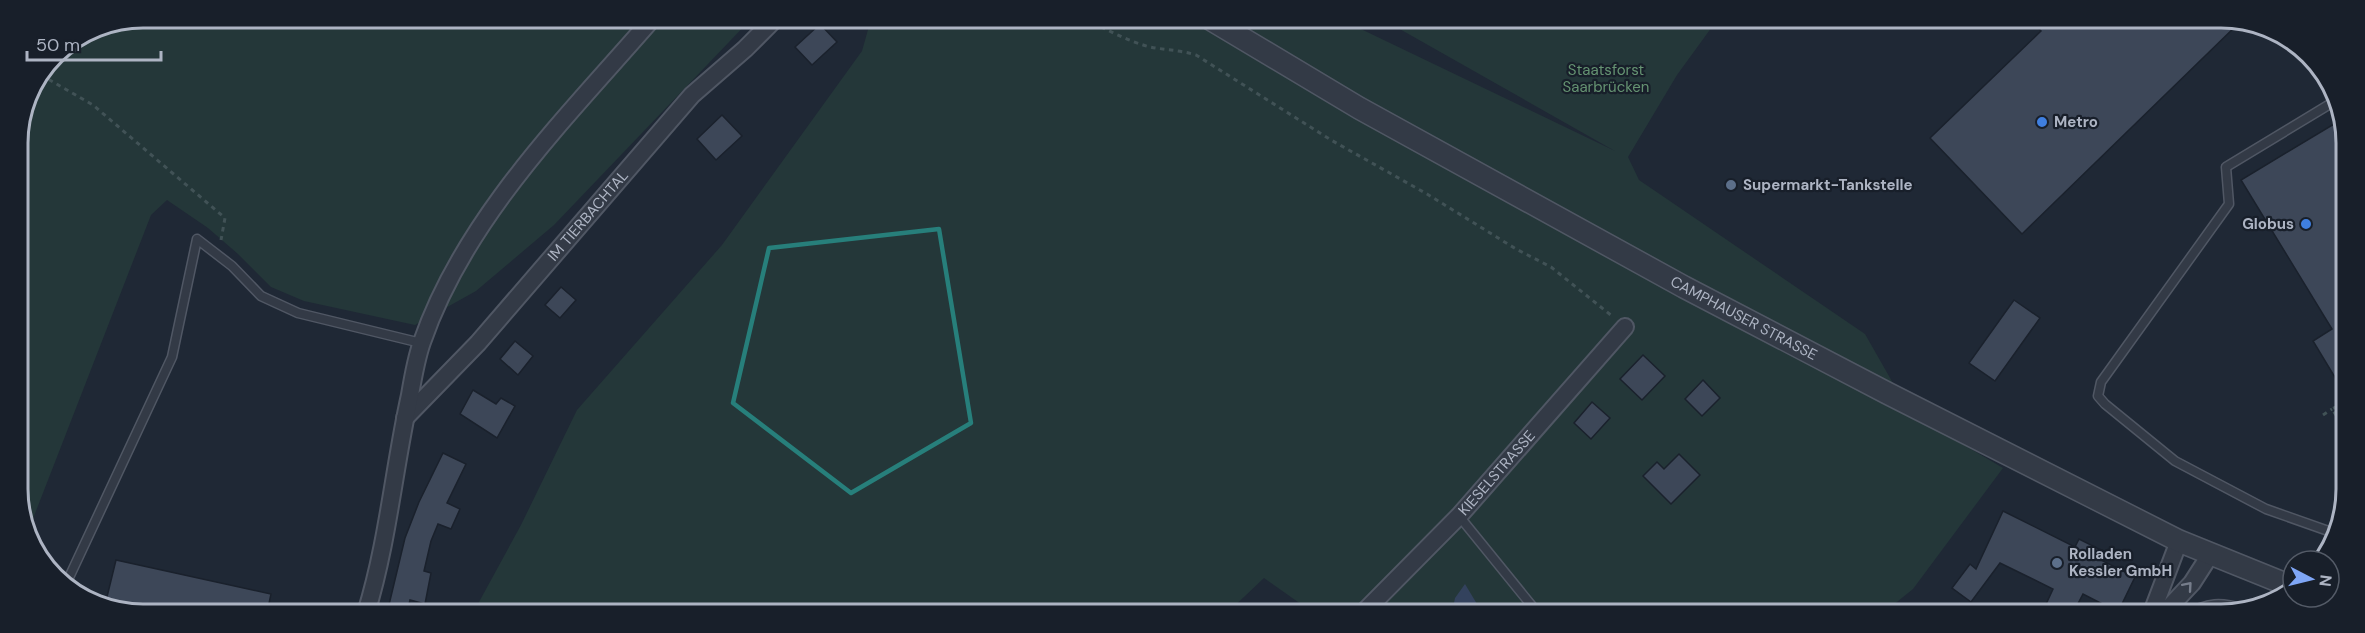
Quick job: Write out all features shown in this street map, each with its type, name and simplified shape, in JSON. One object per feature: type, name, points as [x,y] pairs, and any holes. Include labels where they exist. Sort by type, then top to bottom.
[{"type":"street","points":[[368,604],[385,530],[404,418],[421,343],[440,297],[463,252],[493,208],[547,140],[644,28]]},
{"type":"street","name":"IM TIERBACHTAL","points":[[404,418],[478,343],[692,94],[766,28]]},
{"type":"street","name":"CAMPHAUSER STRASSE","points":[[1225,28],[1359,108],[1539,208],[1877,387],[2179,541],[2281,582]]},
{"type":"street","name":"KIESELSTRASSE","points":[[1372,604],[1459,516],[1624,327]]},
{"type":"street","points":[[2155,604],[2179,541]]},
{"type":"street","points":[[2172,604],[2192,583],[2210,555]]},
{"type":"lane","points":[[2329,531],[2266,509],[2175,461],[2098,396],[2101,382],[2229,204],[2226,167],[2330,104]]},
{"type":"lane","points":[[69,577],[172,357],[197,239],[218,254],[261,296],[298,313],[421,343]]},
{"type":"lane","points":[[1459,516],[1530,604]]},
{"type":"lane","points":[[2212,604],[2228,604]]},
{"type":"path","points":[[1103,28],[1132,42],[1196,55],[1331,140],[1427,194],[1516,249],[1551,267],[1624,327]]},
{"type":"path","points":[[48,79],[93,105],[225,218],[218,254]]},
{"type":"path","points":[[2323,415],[2336,407]]},
{"type":"path","points":[[2332,409],[2336,416]]},
{"type":"highlighted area","points":[[939,229],[971,423],[851,493],[733,403],[769,248]]},
{"type":"green space","points":[[144,28],[742,28],[554,225],[476,291],[415,325],[304,301],[271,287],[208,228],[167,200],[151,215],[33,519],[28,489],[29,129],[32,114],[44,86],[62,62],[80,48],[114,32]]},
{"type":"green space","name":"Staatsforst Saarbrücken","points":[[868,28],[1359,28],[1615,151],[1398,28],[1711,28],[1677,75],[1628,157],[1639,180],[1865,334],[1910,413],[2003,468],[1913,589],[1894,604],[1301,604],[1264,578],[1237,604],[478,604],[521,525],[577,410],[722,245],[862,51]]},
{"type":"water","points":[[1465,584],[1477,604],[1454,604],[1455,598]]},
{"type":"building","points":[[816,28],[824,28],[837,42],[812,65],[795,47]]},
{"type":"building","name":"Metro","points":[[2038,28],[2233,29],[2022,234],[1930,138],[2041,31]]},
{"type":"building","points":[[722,115],[742,136],[716,160],[697,139]]},
{"type":"building","name":"Globus","points":[[2334,124],[2336,379],[2313,341],[2332,329],[2241,180]]},
{"type":"building","points":[[561,287],[576,300],[560,318],[545,305]]},
{"type":"building","points":[[2014,300],[2040,318],[1995,381],[1969,363]]},
{"type":"building","points":[[515,341],[533,356],[518,375],[500,359]]},
{"type":"building","points":[[1643,355],[1665,376],[1642,400],[1620,379]]},
{"type":"building","points":[[1703,380],[1720,398],[1702,416],[1685,399]]},
{"type":"building","points":[[473,390],[496,404],[501,398],[515,406],[497,438],[460,414]]},
{"type":"building","points":[[1592,402],[1610,418],[1591,439],[1574,423]]},
{"type":"building","points":[[443,453],[466,464],[447,503],[460,509],[451,529],[438,524],[431,541],[424,571],[431,573],[425,604],[410,600],[409,604],[389,604],[405,538],[419,502]]},
{"type":"building","points":[[1679,454],[1700,475],[1671,504],[1643,476],[1657,462],[1664,469]]},
{"type":"building","name":"Rolladen Kessler GmbH","points":[[2003,511],[2075,547],[2079,539],[2103,551],[2099,559],[2135,577],[2122,604],[2102,604],[2083,594],[2078,604],[2046,604],[2053,589],[2000,563],[1971,602],[1952,588],[1970,564],[1976,569]]},
{"type":"building","points":[[116,560],[271,594],[269,604],[129,604],[107,598]]},
{"type":"place","name":"Metro","points":[[2042,122]]},
{"type":"place","name":"Supermarkt-Tankstelle","points":[[1731,185]]},
{"type":"place","name":"Globus","points":[[2306,224]]},
{"type":"place","name":"Rolladen Kessler GmbH","points":[[2057,563]]}]
